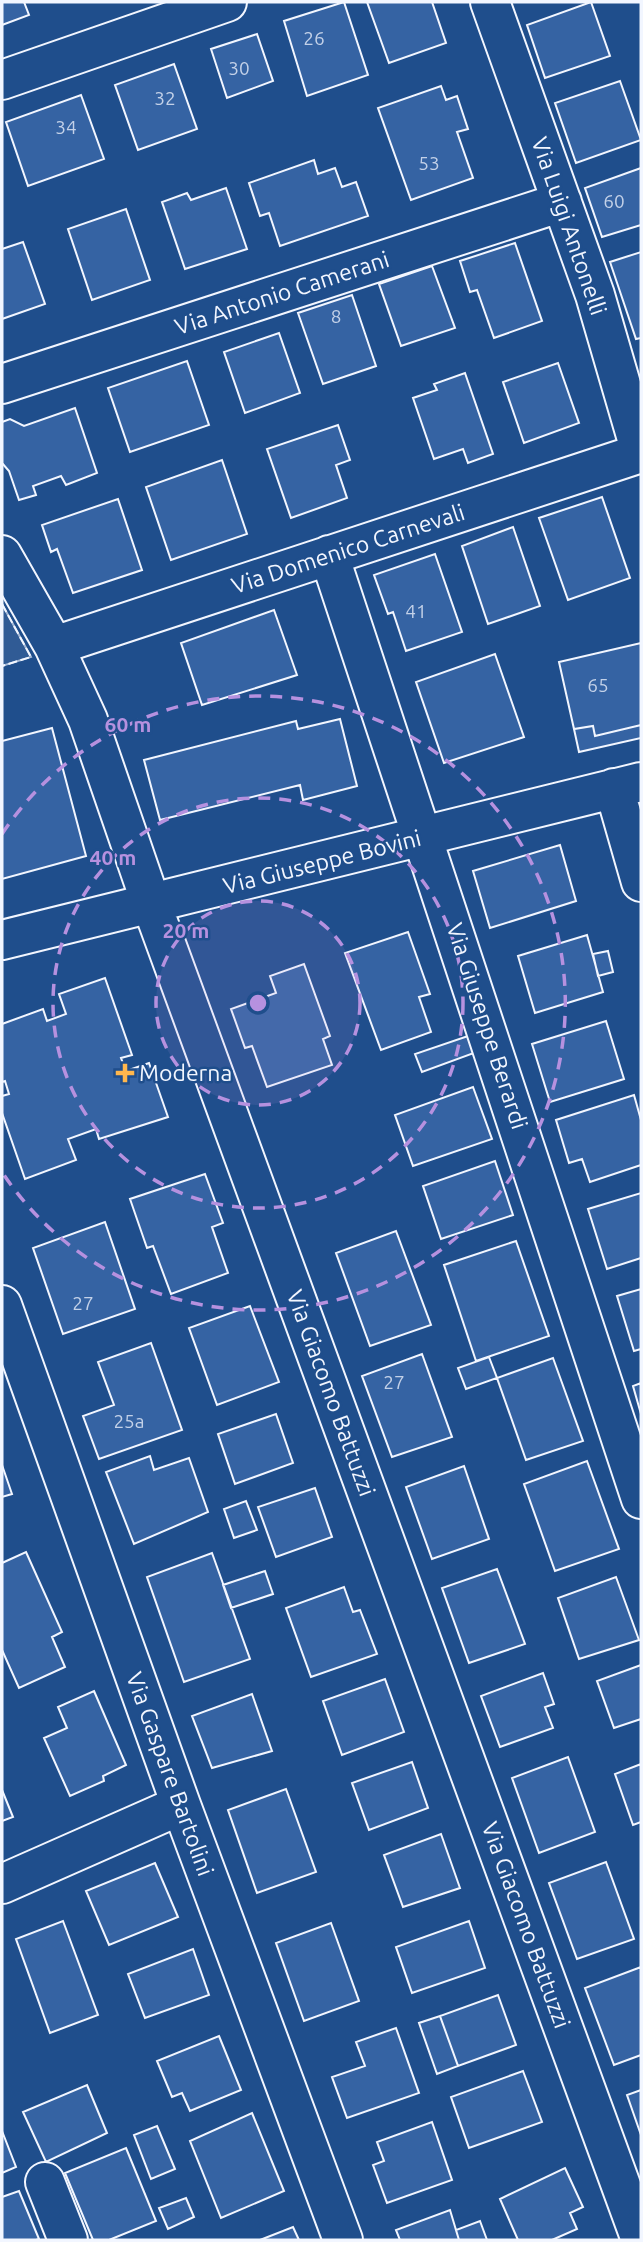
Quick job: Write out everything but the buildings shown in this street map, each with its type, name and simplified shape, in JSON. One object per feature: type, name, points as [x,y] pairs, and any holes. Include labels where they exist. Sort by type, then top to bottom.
[{"type":"street","points":[[2,80],[227,2]]},
{"type":"street","name":"Via Luigi Antonelli","points":[[490,2],[595,295],[641,453]]},
{"type":"street","name":"Via Antonio Camerani","points":[[2,384],[562,202]]},
{"type":"street","name":"Via Domenico Carnevali","points":[[54,646],[641,453]]},
{"type":"street","name":"Via Giacomo Battuzzi","points":[[2,555],[54,646],[88,720],[151,903],[641,2240]]},
{"type":"street","name":"Via Giuseppe Berardi","points":[[329,555],[425,836],[641,1499]]},
{"type":"street","points":[[628,785],[627,832],[641,882]]},
{"type":"street","name":"Via Giuseppe Bovini","points":[[2,940],[628,785]]},
{"type":"street","name":"Via Gaspare Bartolini","points":[[2,1305],[181,1805],[343,2240]]},
{"type":"street","points":[[2,1884],[181,1805]]},
{"type":"street","points":[[45,2182],[68,2240]]},
{"type":"shaded area","points":[[2,604],[31,657],[2,666]]},
{"type":"fence","points":[[2,604],[31,657],[2,666]]},
{"type":"place","name":"Moderna","points":[[125,1073]]}]
